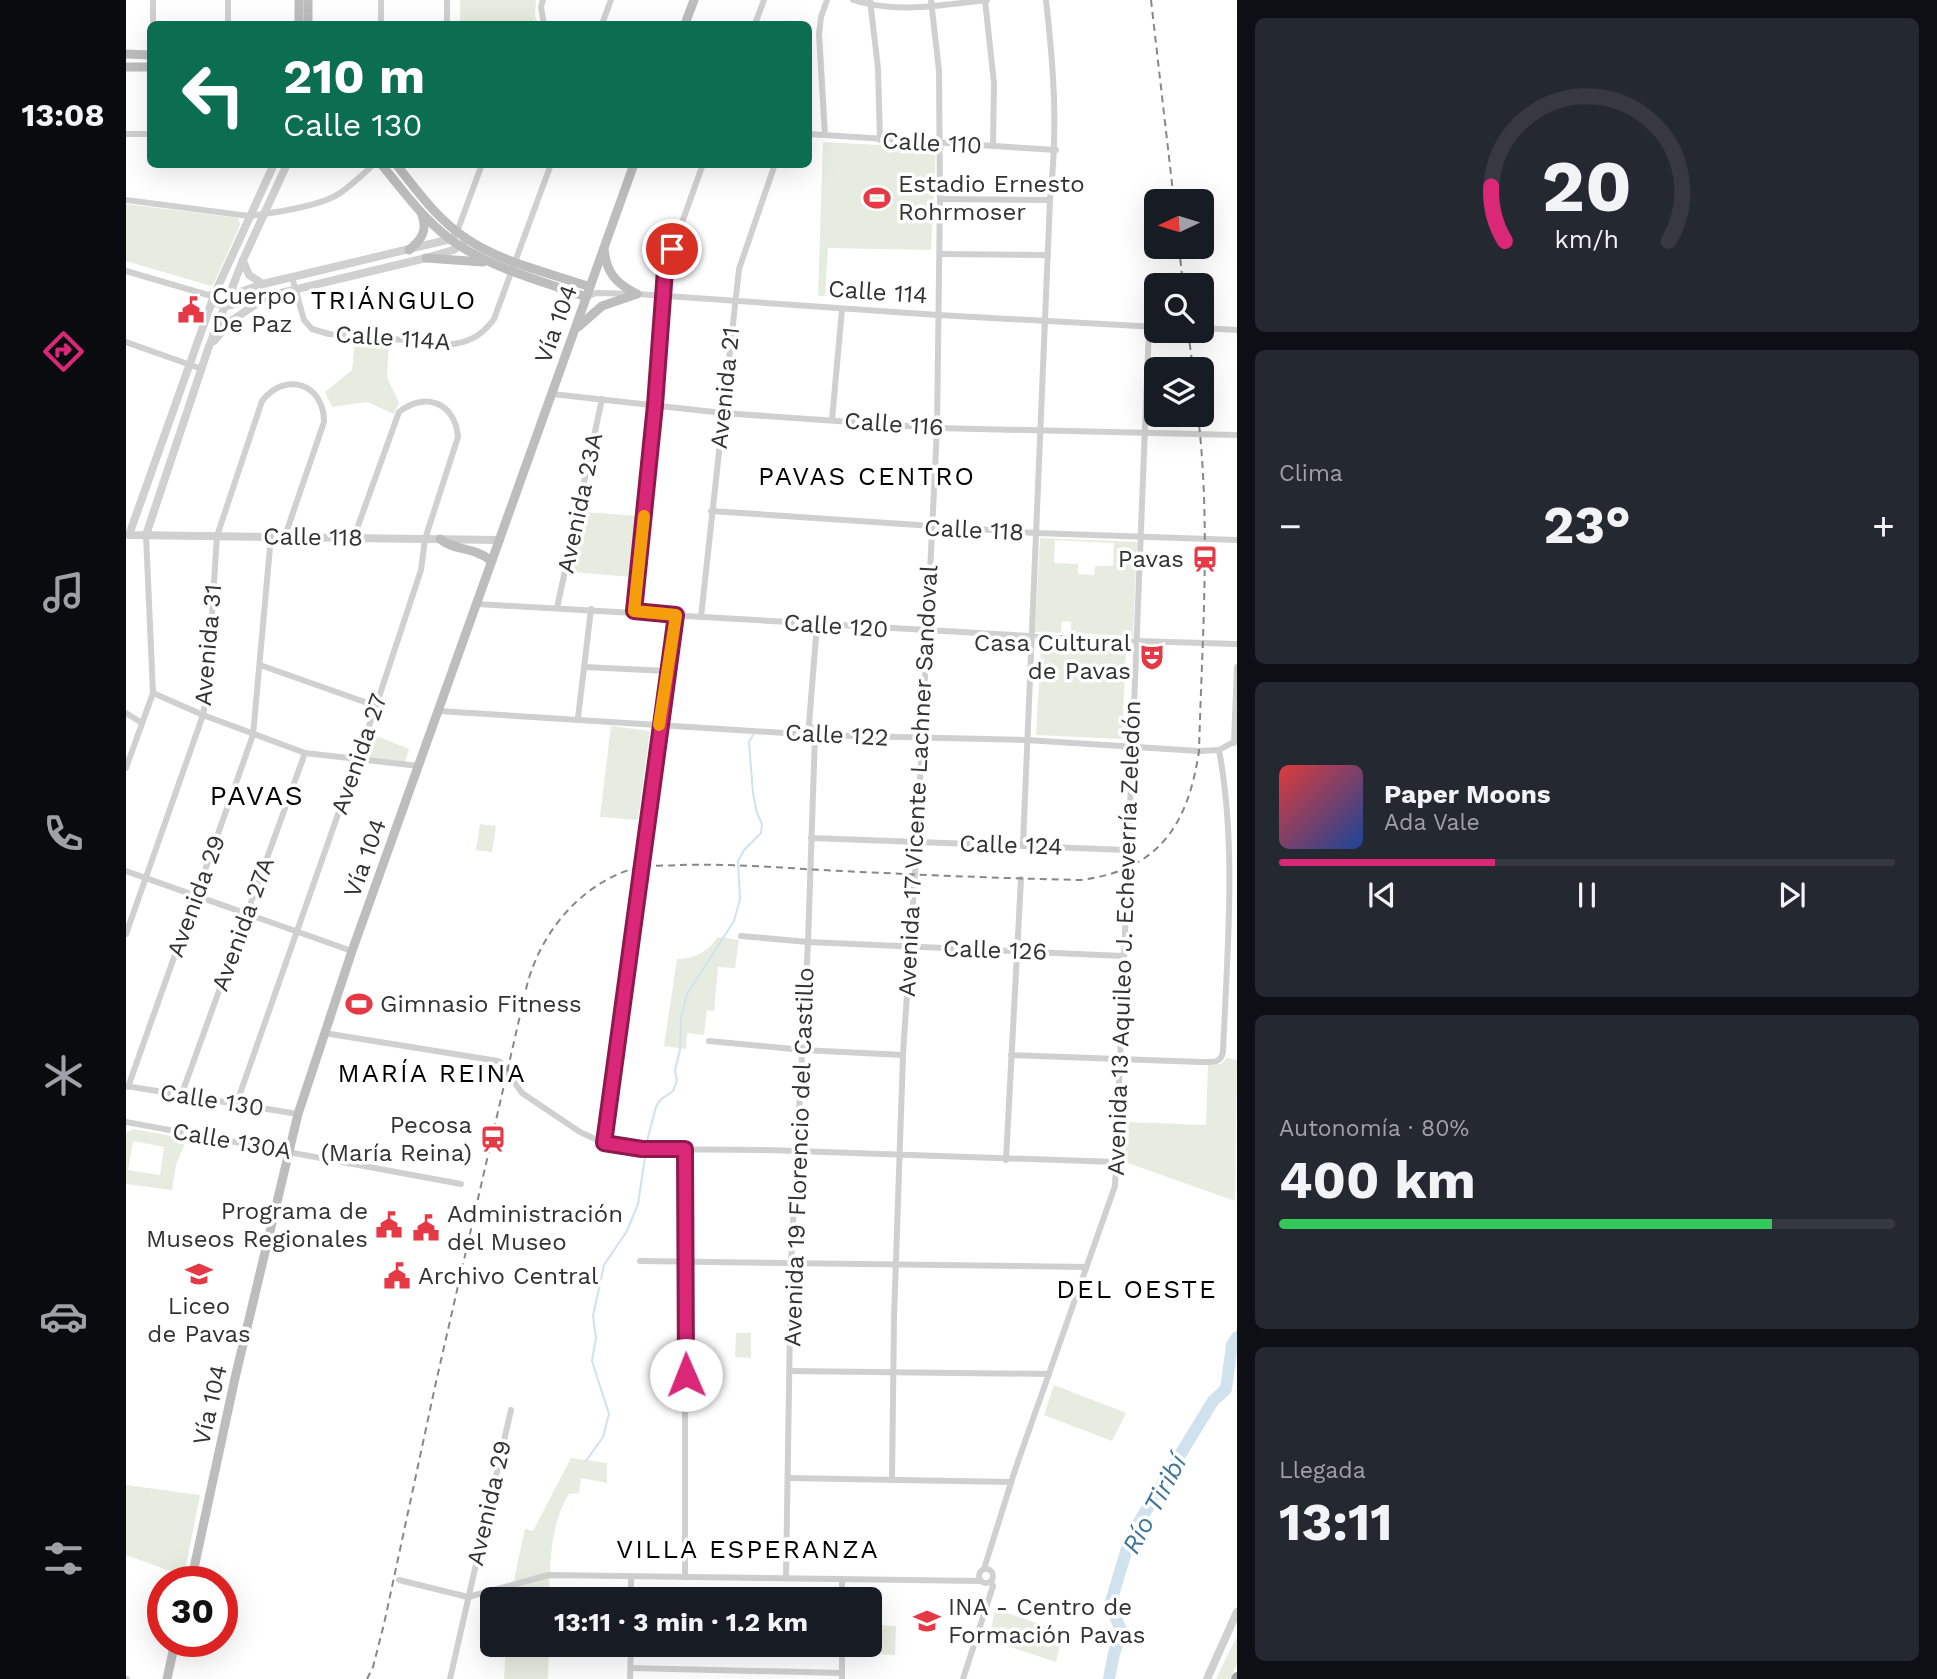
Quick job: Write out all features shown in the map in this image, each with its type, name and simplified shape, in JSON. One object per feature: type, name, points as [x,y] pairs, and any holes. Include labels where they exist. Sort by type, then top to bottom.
[{"type":"main road","points":[[299,0],[299,21]]},
{"type":"main road","points":[[308,0],[308,21]]},
{"type":"main road","points":[[686,21],[694,0]]},
{"type":"main road","points":[[126,54],[147,55]]},
{"type":"main road","points":[[126,67],[147,67]]},
{"type":"main road","points":[[384,168],[424,219],[422,237],[408,250]]},
{"type":"main road","points":[[399,168],[454,236]]},
{"type":"main road","name":"Vía 104","points":[[195,1566],[298,1114],[352,951],[586,297],[593,290],[604,244],[632,168]]},
{"type":"main road","points":[[420,211],[454,236]]},
{"type":"main road","name":"Calle 114","points":[[454,236],[502,266],[514,266],[593,290]]},
{"type":"main road","name":"Calle 114","points":[[464,243],[586,297]]},
{"type":"main road","points":[[604,244],[609,273],[618,284],[637,294]]},
{"type":"main road","points":[[426,258],[464,259],[502,266]]},
{"type":"main road","points":[[575,331],[602,306],[637,294]]},
{"type":"main road","points":[[440,539],[446,544],[475,550],[492,561]]},
{"type":"main road","points":[[168,1679],[173,1657]]},
{"type":"street","points":[[153,0],[153,21]]},
{"type":"street","points":[[228,0],[228,21]]},
{"type":"street","points":[[381,0],[381,21]]},
{"type":"street","points":[[447,0],[447,21]]},
{"type":"street","points":[[543,0],[541,7],[543,21]]},
{"type":"street","points":[[603,21],[611,0]]},
{"type":"street","points":[[756,21],[764,0]]},
{"type":"street","points":[[825,135],[820,34],[821,17],[827,0]]},
{"type":"street","points":[[853,0],[897,9],[931,3],[986,0],[994,83],[993,146]]},
{"type":"street","points":[[1023,845],[1050,200],[1056,150],[1055,89],[1046,0]]},
{"type":"street","points":[[870,3],[878,68],[880,140]]},
{"type":"street","name":"Avenida 17 Vicente Lachner Sandoval","points":[[892,1479],[903,1055],[917,842],[937,428],[939,71],[931,3]]},
{"type":"street","points":[[126,134],[147,134]]},
{"type":"street","name":"Calle 110","points":[[812,134],[1056,150]]},
{"type":"street","points":[[127,535],[190,365],[212,297],[272,168]]},
{"type":"street","points":[[126,768],[153,693],[146,535],[208,349],[243,260],[285,168]]},
{"type":"street","points":[[126,200],[250,216],[329,199],[340,194],[369,168]]},
{"type":"street","points":[[212,297],[229,296],[263,284],[408,250],[454,236],[480,168]]},
{"type":"street","points":[[514,266],[550,168]]},
{"type":"street","points":[[634,611],[655,405],[665,270],[702,168]]},
{"type":"street","name":"Avenida 21","points":[[701,617],[738,269],[774,168]]},
{"type":"street","points":[[940,199],[1050,200]]},
{"type":"street","points":[[126,271],[212,297],[226,306],[426,258],[464,243]]},
{"type":"street","points":[[940,254],[1048,255]]},
{"type":"street","points":[[243,260],[249,275],[263,284]]},
{"type":"street","name":"Calle 114A","points":[[292,277],[304,320],[312,329],[328,334],[454,344],[469,342],[485,331],[495,319],[514,266]]},
{"type":"street","name":"Calle 114","points":[[593,290],[939,316],[1144,326]]},
{"type":"street","points":[[208,349],[231,321],[277,292]]},
{"type":"street","points":[[832,420],[842,309]]},
{"type":"street","points":[[1214,329],[1237,330]]},
{"type":"street","points":[[126,351],[127,342],[202,369]]},
{"type":"street","name":"Avenida 13 Aquileo J. Echeverría Zeledón","points":[[984,1569],[1011,1482],[1115,1186],[1144,433],[1152,343]]},
{"type":"street","name":"Avenida 31","points":[[126,934],[203,715],[207,692],[217,536],[262,401],[275,387],[285,384],[306,387],[320,401],[324,422],[285,536]]},
{"type":"street","name":"Calle 116","points":[[552,394],[723,412],[937,428],[1237,435]]},
{"type":"street","name":"Avenida 23A","points":[[557,608],[602,399]]},
{"type":"street","name":"Avenida 27","points":[[236,1105],[358,759],[421,570],[425,539],[458,437],[457,425],[450,411],[427,400],[409,405],[400,412],[354,537]]},
{"type":"street","name":"Calle 118","points":[[711,511],[1036,533],[1237,540]]},
{"type":"street","name":"Calle 118","points":[[127,535],[500,540]]},
{"type":"street","name":"Avenida 29","points":[[127,1086],[253,735],[271,536]]},
{"type":"street","name":"Calle 120","points":[[477,604],[634,611],[927,632],[1237,644]]},
{"type":"street","name":"Avenida 23A","points":[[578,719],[591,609]]},
{"type":"street","points":[[604,1143],[676,615]]},
{"type":"street","name":"Avenida 19 Florencio del Castillo","points":[[786,1578],[792,1262],[815,735],[809,724],[817,624]]},
{"type":"street","points":[[260,665],[376,706]]},
{"type":"street","points":[[584,667],[668,671]]},
{"type":"street","points":[[1236,742],[1237,667]]},
{"type":"street","points":[[153,693],[253,735],[304,753],[419,766]]},
{"type":"street","name":"Calle 122","points":[[439,711],[815,735],[1026,740],[1199,751],[1219,750],[1236,742]]},
{"type":"street","points":[[126,713],[142,723]]},
{"type":"street","points":[[1012,1055],[1201,1062],[1216,1062],[1222,1056],[1228,826],[1219,750]]},
{"type":"street","name":"Avenida 27A","points":[[181,1096],[304,753]]},
{"type":"street","name":"Calle 124","points":[[811,838],[1127,850]]},
{"type":"street","points":[[126,871],[352,951]]},
{"type":"street","points":[[1006,1160],[1021,878]]},
{"type":"street","name":"Calle 126","points":[[741,936],[808,942],[1123,956]]},
{"type":"street","points":[[324,1033],[498,1060],[522,1093],[580,1132],[604,1143],[642,1149],[1116,1162]]},
{"type":"street","points":[[709,1041],[803,1050],[903,1055]]},
{"type":"street","name":"Calle 130","points":[[127,1086],[298,1114]]},
{"type":"street","name":"Calle 130A","points":[[126,1122],[461,1184]]},
{"type":"street","points":[[685,1149],[685,1577]]},
{"type":"street","points":[[640,1261],[1086,1267]]},
{"type":"street","points":[[790,1371],[1049,1374]]},
{"type":"street","name":"Avenida 29","points":[[450,1679],[511,1410]]},
{"type":"street","points":[[788,1478],[1011,1482]]},
{"type":"street","points":[[963,1679],[993,1586],[992,1573],[984,1569],[979,1574],[981,1581]]},
{"type":"street","points":[[399,1580],[468,1597],[549,1575],[991,1581]]},
{"type":"street","points":[[631,1576],[631,1587]]},
{"type":"street","points":[[842,1579],[842,1587]]},
{"type":"street","points":[[1207,1679],[1237,1612]]},
{"type":"street","points":[[630,1679],[631,1657]]},
{"type":"street","points":[[631,1668],[842,1676],[842,1657]]},
{"type":"shaded area","points":[[460,0],[536,0],[537,21],[460,21]]},
{"type":"shaded area","name":"Estadio Ernesto Rohrmoser","points":[[823,142],[936,148],[931,250],[828,248],[825,296],[818,296]]},
{"type":"shaded area","points":[[126,204],[238,218],[240,225],[214,283],[211,286],[126,261]]},
{"type":"shaded area","points":[[355,340],[389,342],[387,377],[399,403],[394,414],[367,402],[332,407],[325,392],[352,370]]},
{"type":"shaded area","points":[[586,512],[638,516],[631,577],[573,572]]},
{"type":"shaded area","points":[[1040,538],[1137,542],[1133,636],[1071,633],[1071,622],[1062,621],[1061,633],[1035,632]],"holes":[[[1055,540],[1114,543],[1113,566],[1095,566],[1094,575],[1078,574],[1078,564],[1054,563]]]},
{"type":"shaded area","points":[[1041,647],[1126,650],[1122,739],[1036,735]]},
{"type":"shaded area","points":[[611,726],[650,731],[638,820],[600,817]]},
{"type":"shaded area","points":[[372,734],[409,749],[405,762],[363,757]]},
{"type":"shaded area","points":[[480,824],[496,826],[492,852],[476,850]]},
{"type":"shaded area","points":[[718,937],[739,940],[735,968],[718,967],[714,1011],[707,1010],[704,1035],[687,1033],[686,1049],[664,1046],[677,959],[700,954]]},
{"type":"shaded area","points":[[1227,1058],[1237,1060],[1235,1201],[1125,1162],[1126,1122],[1206,1125],[1208,1065],[1221,1064]]},
{"type":"shaded area","points":[[133,1129],[187,1139],[176,1164],[172,1190],[126,1184],[126,1133]],"holes":[[[133,1141],[164,1147],[160,1175],[128,1170]]]},
{"type":"shaded area","points":[[736,1333],[751,1333],[751,1358],[735,1357]]},
{"type":"shaded area","points":[[1054,1385],[1126,1413],[1112,1441],[1044,1415]]},
{"type":"shaded area","points":[[571,1458],[607,1463],[607,1483],[581,1478],[579,1493],[569,1494],[563,1505],[552,1545],[549,1587],[514,1587],[525,1529],[533,1531]]},
{"type":"shaded area","points":[[126,1485],[200,1495],[186,1566],[156,1566],[126,1555]]},
{"type":"shaded area","points":[[995,1609],[1063,1632],[1056,1662],[989,1640]]},
{"type":"shaded area","points":[[882,1625],[896,1626],[895,1655],[882,1654]]},
{"type":"shaded area","points":[[1237,1636],[1237,1664],[1230,1679],[1216,1679]]},
{"type":"shaded area","points":[[505,1657],[549,1657],[548,1679],[504,1679]]},
{"type":"waterway","points":[[586,1461],[603,1437],[609,1414],[592,1361],[596,1338],[593,1316],[604,1265],[627,1231],[638,1204],[648,1137],[656,1107],[660,1100],[673,1091],[677,1081],[675,1070],[680,1050],[681,1017],[687,994],[734,921],[740,899],[738,861],[744,850],[761,833],[762,824],[753,793],[749,742],[753,735]]},
{"type":"waterway","name":"Río Tiribí","points":[[1109,1679],[1114,1653],[1122,1632],[1110,1605],[1128,1545],[1139,1522],[1213,1401],[1226,1389],[1232,1345],[1237,1337]]},
{"type":"railway","points":[[1151,0],[1173,189]]},
{"type":"railway","points":[[1180,259],[1182,273]]},
{"type":"railway","points":[[1190,343],[1191,357]]},
{"type":"railway","points":[[367,1679],[373,1667],[384,1624],[436,1382],[527,985],[534,965],[554,928],[567,911],[600,884],[644,866],[740,866],[1081,880],[1108,875],[1131,866],[1150,854],[1165,840],[1187,801],[1199,751],[1205,541],[1199,427]]},
{"type":"slow traffic","points":[[644,516],[634,611],[676,615],[659,725]]},
{"type":"place","name":"Estadio Ernesto Rohrmoser","points":[[877,198]]},
{"type":"place","name":"Cuerpo De Paz","points":[[191,310]]},
{"type":"place","name":"Pavas","points":[[1205,559]]},
{"type":"place","name":"Casa Cultural de Pavas","points":[[1152,657]]},
{"type":"place","name":"Gimnasio Fitness","points":[[359,1004]]},
{"type":"place","name":"Pecosa (María Reina)","points":[[493,1139]]},
{"type":"place","name":"Programa de Museos Regionales","points":[[389,1225]]},
{"type":"place","name":"Administración del Museo","points":[[426,1228]]},
{"type":"place","name":"Liceo de Pavas","points":[[199,1274]]},
{"type":"place","name":"Archivo Central","points":[[397,1276]]},
{"type":"place","name":"INA - Centro de Formación Pavas","points":[[927,1621]]},
{"type":"district","name":"TRIÁNGULO","points":[[394,300]]},
{"type":"district","name":"PAVAS CENTRO","points":[[867,476]]},
{"type":"district","name":"PAVAS","points":[[257,795]]},
{"type":"district","name":"MARÍA REINA","points":[[432,1073]]},
{"type":"district","name":"DEL OESTE","points":[[1137,1289]]},
{"type":"district","name":"VILLA ESPERANZA","points":[[748,1549]]},
{"type":"route","points":[[672,249],[665,270],[655,405],[634,611],[676,615],[604,1143],[642,1149],[685,1149],[686,1375]]}]
